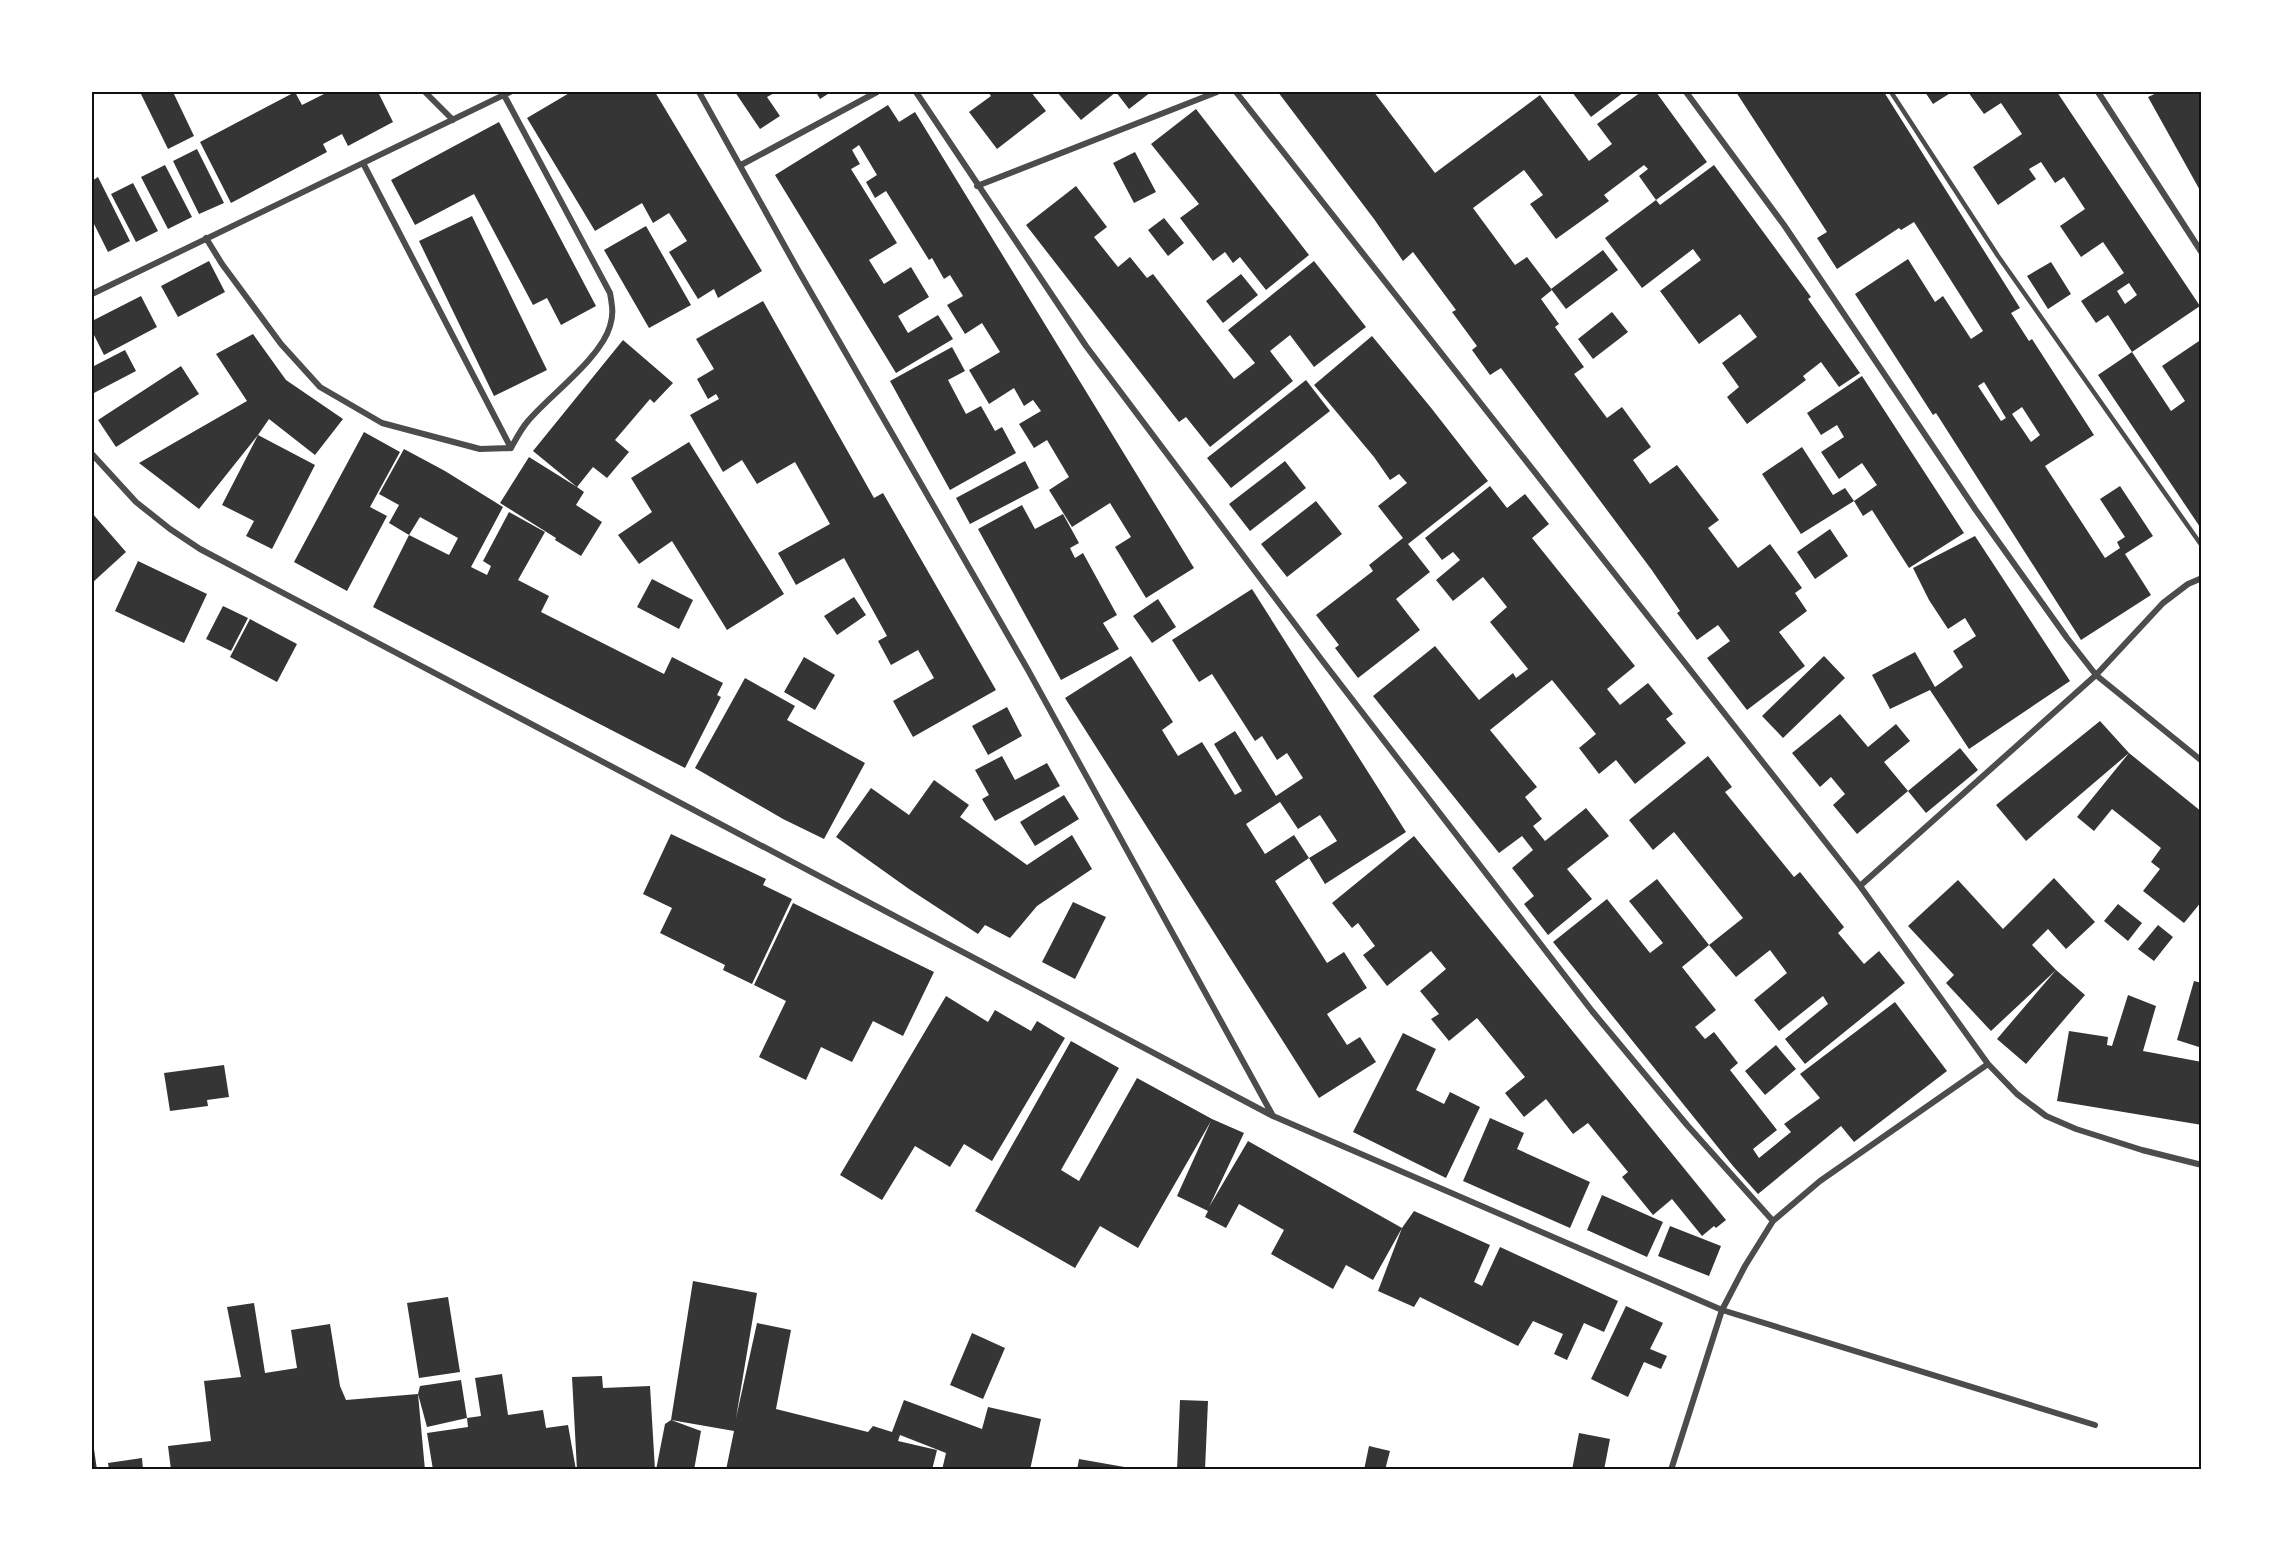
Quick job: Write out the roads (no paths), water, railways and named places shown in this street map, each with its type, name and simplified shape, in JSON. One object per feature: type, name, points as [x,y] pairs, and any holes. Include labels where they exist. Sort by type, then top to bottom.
[{"type":"street","points":[[425,92],[453,120]]},
{"type":"street","points":[[699,92],[1028,670],[1274,1116]]},
{"type":"street","points":[[741,165],[877,92]]},
{"type":"street","points":[[916,92],[1086,346],[1321,659],[1592,1011],[1687,1125],[1773,1221]]},
{"type":"street","points":[[977,186],[1216,92]]},
{"type":"street","points":[[1236,92],[1860,886],[1988,1064],[2017,1094],[2046,1116],[2076,1130],[2202,1165]]},
{"type":"street","points":[[1686,92],[1784,225],[1975,509],[2067,638],[2096,675],[2202,761]]},
{"type":"street","points":[[2098,92],[2202,253]]},
{"type":"street","points":[[92,294],[507,93],[610,293],[613,310],[610,328],[597,347],[576,374],[527,422],[511,448]]},
{"type":"street","points":[[363,163],[511,448]]},
{"type":"street","points":[[206,238],[222,264],[281,344],[320,387],[381,423],[480,448],[511,448]]},
{"type":"street","points":[[92,454],[136,502],[200,549],[1274,1116],[1722,1310],[2095,1425]]},
{"type":"street","points":[[1860,886],[2096,675],[2163,603],[2202,578]]},
{"type":"street","points":[[1671,1470],[1722,1310],[1745,1266],[1773,1221],[1820,1181],[1988,1064]]},
{"type":"lane","points":[[1891,92],[1998,256],[2202,546]]}]
